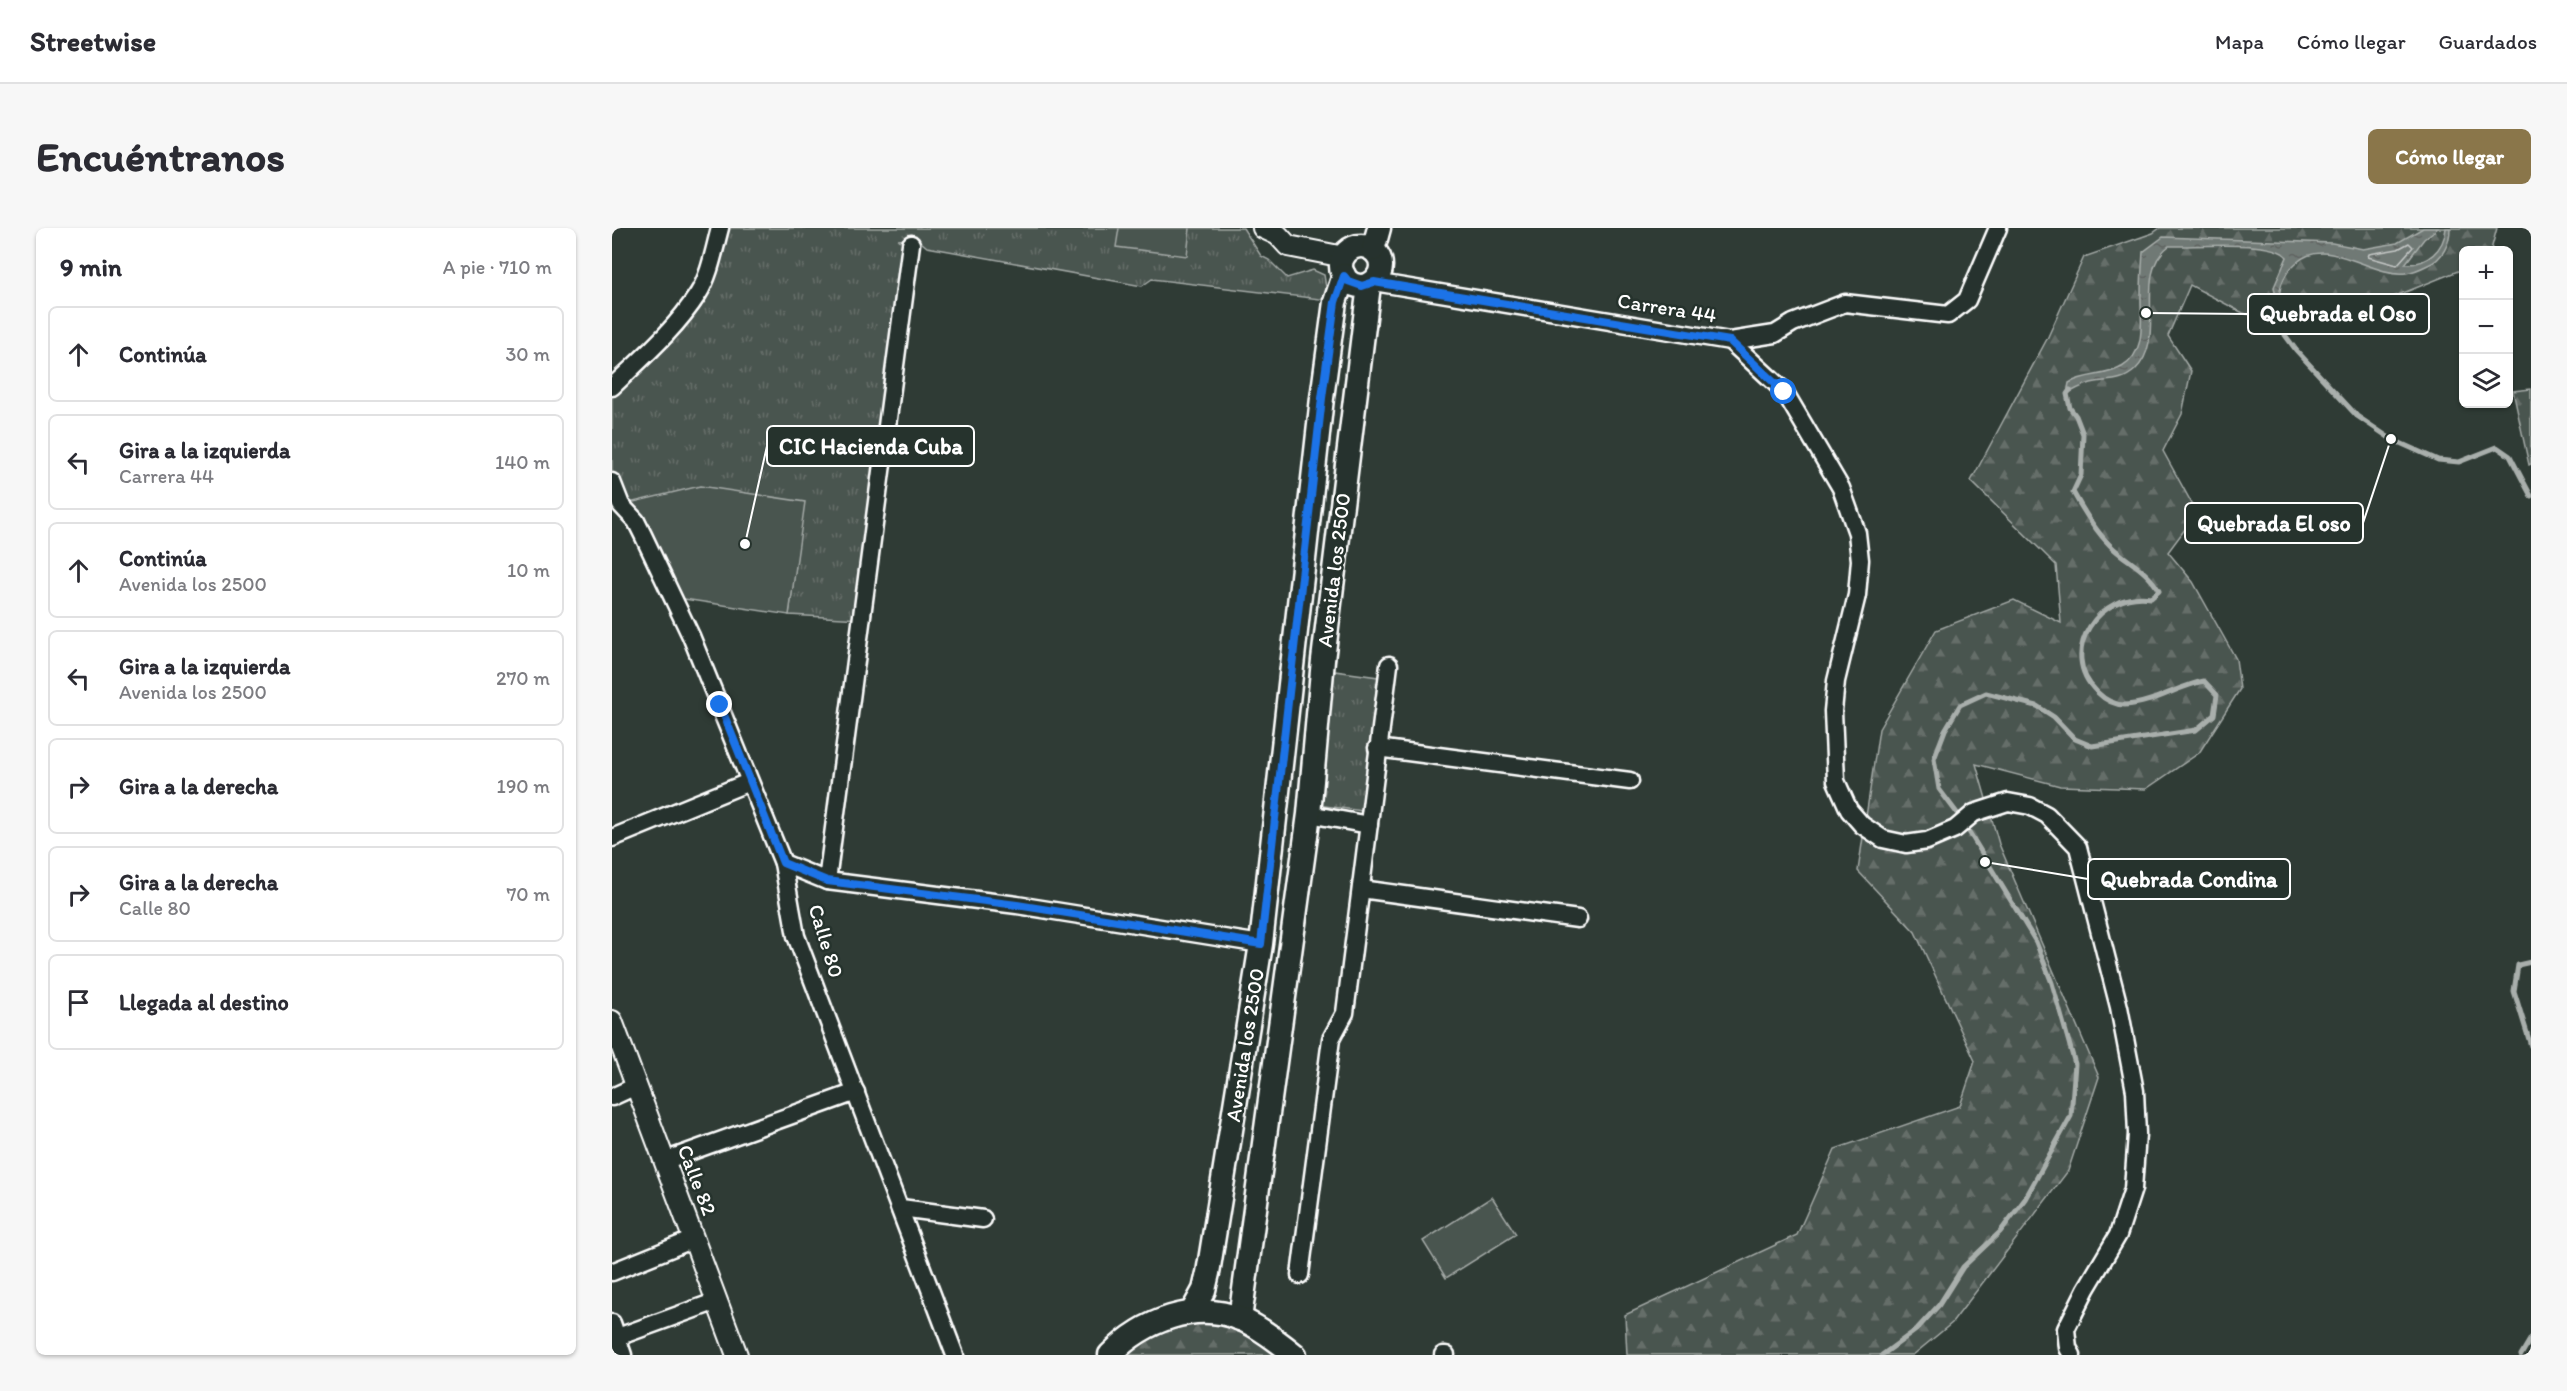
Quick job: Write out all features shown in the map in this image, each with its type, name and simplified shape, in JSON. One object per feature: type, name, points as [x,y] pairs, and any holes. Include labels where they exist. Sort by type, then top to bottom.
[{"type":"main road","name":"Avenida los 2500","points":[[1192,1312],[1204,1290],[1208,1273],[1261,944],[1322,398],[1335,302],[1348,254],[1379,228]]},
{"type":"main road","name":"Avenida los 2500","points":[[1240,1319],[1309,814],[1324,648],[1372,283],[1381,266],[1348,254]]},
{"type":"main road","points":[[1348,254],[1355,285],[1372,283]]},
{"type":"main road","points":[[1110,1355],[1141,1331],[1167,1318],[1192,1312],[1240,1319],[1295,1355]]},
{"type":"street","points":[[612,387],[659,343],[699,293],[710,266],[720,228]]},
{"type":"street","points":[[1263,228],[1278,235],[1288,246],[1348,254]]},
{"type":"street","name":"Carrera 44","points":[[1372,283],[1730,341],[1774,334],[1793,323],[1845,303],[1948,315],[1967,300],[1998,228]]},
{"type":"street","points":[[827,881],[911,244]]},
{"type":"street","points":[[1730,341],[1784,392],[1841,488],[1857,532],[1860,560],[1857,595],[1836,681],[1833,711],[1836,781],[1849,810],[1862,825],[1883,839],[1906,844],[1927,842],[1955,829],[1974,813],[2008,802],[2030,806],[2047,815],[2078,847],[2119,1007],[2135,1091],[2136,1134],[2133,1190],[2118,1235],[2086,1289],[2066,1329],[2068,1348],[2072,1355]]},
{"type":"street","name":"Calle 80","points":[[612,482],[621,505],[636,521],[691,636],[783,863],[796,936],[955,1355]]},
{"type":"street","points":[[1300,1275],[1331,1039],[1345,1013],[1389,665]]},
{"type":"street","points":[[1377,748],[1630,781]]},
{"type":"street","points":[[612,838],[749,783]]},
{"type":"street","points":[[1309,814],[1369,825]]},
{"type":"street","points":[[783,863],[827,881],[1017,905],[1261,944]]},
{"type":"street","points":[[1361,889],[1578,919]]},
{"type":"street","name":"Calle 82","points":[[612,1021],[737,1355]]},
{"type":"street","points":[[612,1097],[636,1086]]},
{"type":"street","points":[[664,1161],[856,1092]]},
{"type":"street","points":[[901,1208],[983,1219]]},
{"type":"street","points":[[613,1269],[694,1239]]},
{"type":"street","points":[[623,1355],[614,1333],[717,1301]]},
{"type":"green space","points":[[722,228],[1243,228],[1261,256],[1269,260],[1287,278],[1313,270],[1324,275],[1328,300],[1152,279],[1142,286],[927,247],[916,238],[898,240],[911,244],[861,619],[789,615],[804,502],[621,505],[612,482],[612,387],[701,307],[699,293]]},
{"type":"green space","points":[[1119,228],[1190,228],[1187,256],[1116,247]]},
{"type":"green space","points":[[2160,228],[2497,228],[2492,246],[2459,246],[2459,271],[2311,330],[2243,313],[2190,285],[2168,336],[2191,371],[2182,414],[2163,451],[2197,513],[2168,552],[2193,582],[2236,659],[2240,689],[2199,753],[2146,789],[2060,786],[1976,764],[1999,844],[2099,1077],[2068,1171],[1952,1323],[1913,1355],[1627,1355],[1625,1315],[1797,1235],[1835,1149],[1960,1106],[1975,1061],[1915,932],[1858,871],[1879,729],[1936,630],[2014,600],[2061,623],[2056,565],[1971,481],[2047,339],[2084,257],[2153,233]]},
{"type":"green space","points":[[2531,389],[2531,464],[2529,465],[2513,391]]},
{"type":"green space","points":[[700,486],[805,502],[789,615],[684,599],[674,600],[621,505]]},
{"type":"green space","points":[[1335,671],[1378,677],[1363,811],[1317,805]]},
{"type":"green space","points":[[1492,1197],[1516,1234],[1446,1278],[1423,1241]]},
{"type":"green space","points":[[1194,1309],[1295,1355],[1110,1355]]},
{"type":"water","points":[[2423,228],[2438,228],[2424,239],[2405,264],[2420,262],[2433,255],[2442,243],[2446,228],[2450,228],[2445,250],[2433,262],[2406,273],[2392,273],[2335,254],[2308,255],[2296,263],[2284,278],[2278,308],[2274,287],[2287,257],[2279,251],[2232,245],[2169,246],[2158,258],[2152,273],[2151,324],[2145,356],[2135,370],[2126,376],[2081,386],[2067,394],[2069,383],[2122,367],[2136,352],[2141,334],[2143,252],[2163,237],[2332,243],[2363,249],[2397,243]]},
{"type":"waterway","points":[[2278,301],[2285,335],[2357,416],[2391,439],[2438,460],[2459,462],[2497,447],[2510,456],[2531,496]]},
{"type":"waterway","points":[[1882,1355],[1916,1330],[1939,1305],[1963,1267],[2000,1232],[2025,1199],[2071,1116],[2075,1064],[2052,983],[2036,942],[1960,817],[1939,789],[1934,759],[1945,730],[1960,705],[1986,693],[2037,706],[2054,717],[2075,739],[2092,746],[2196,730],[2214,715],[2217,695],[2204,681],[2145,702],[2121,705],[2103,697],[2085,676],[2081,659],[2083,643],[2090,627],[2101,614],[2115,604],[2132,598],[2151,598],[2159,591],[2144,573],[2102,537],[2073,492],[2081,475],[2083,434],[2070,408],[2067,394],[2070,390]]},
{"type":"waterway","points":[[2531,962],[2518,965],[2514,991],[2531,1046]]},
{"type":"waterway","points":[[2521,1355],[2531,1338]]},
{"type":"place","name":"Quebrada el Oso","points":[[2146,313]]},
{"type":"place","name":"Quebrada El oso","points":[[2391,439]]},
{"type":"place","name":"CIC Hacienda Cuba","points":[[745,544]]},
{"type":"place","name":"Quebrada Condina","points":[[1985,862]]},
{"type":"route","points":[[720,705],[749,783],[783,863],[827,881],[1017,905],[1066,915],[1261,944],[1285,749],[1322,398],[1335,302],[1344,276],[1355,285],[1370,285],[1374,282],[1477,301],[1730,341],[1784,392]]}]
